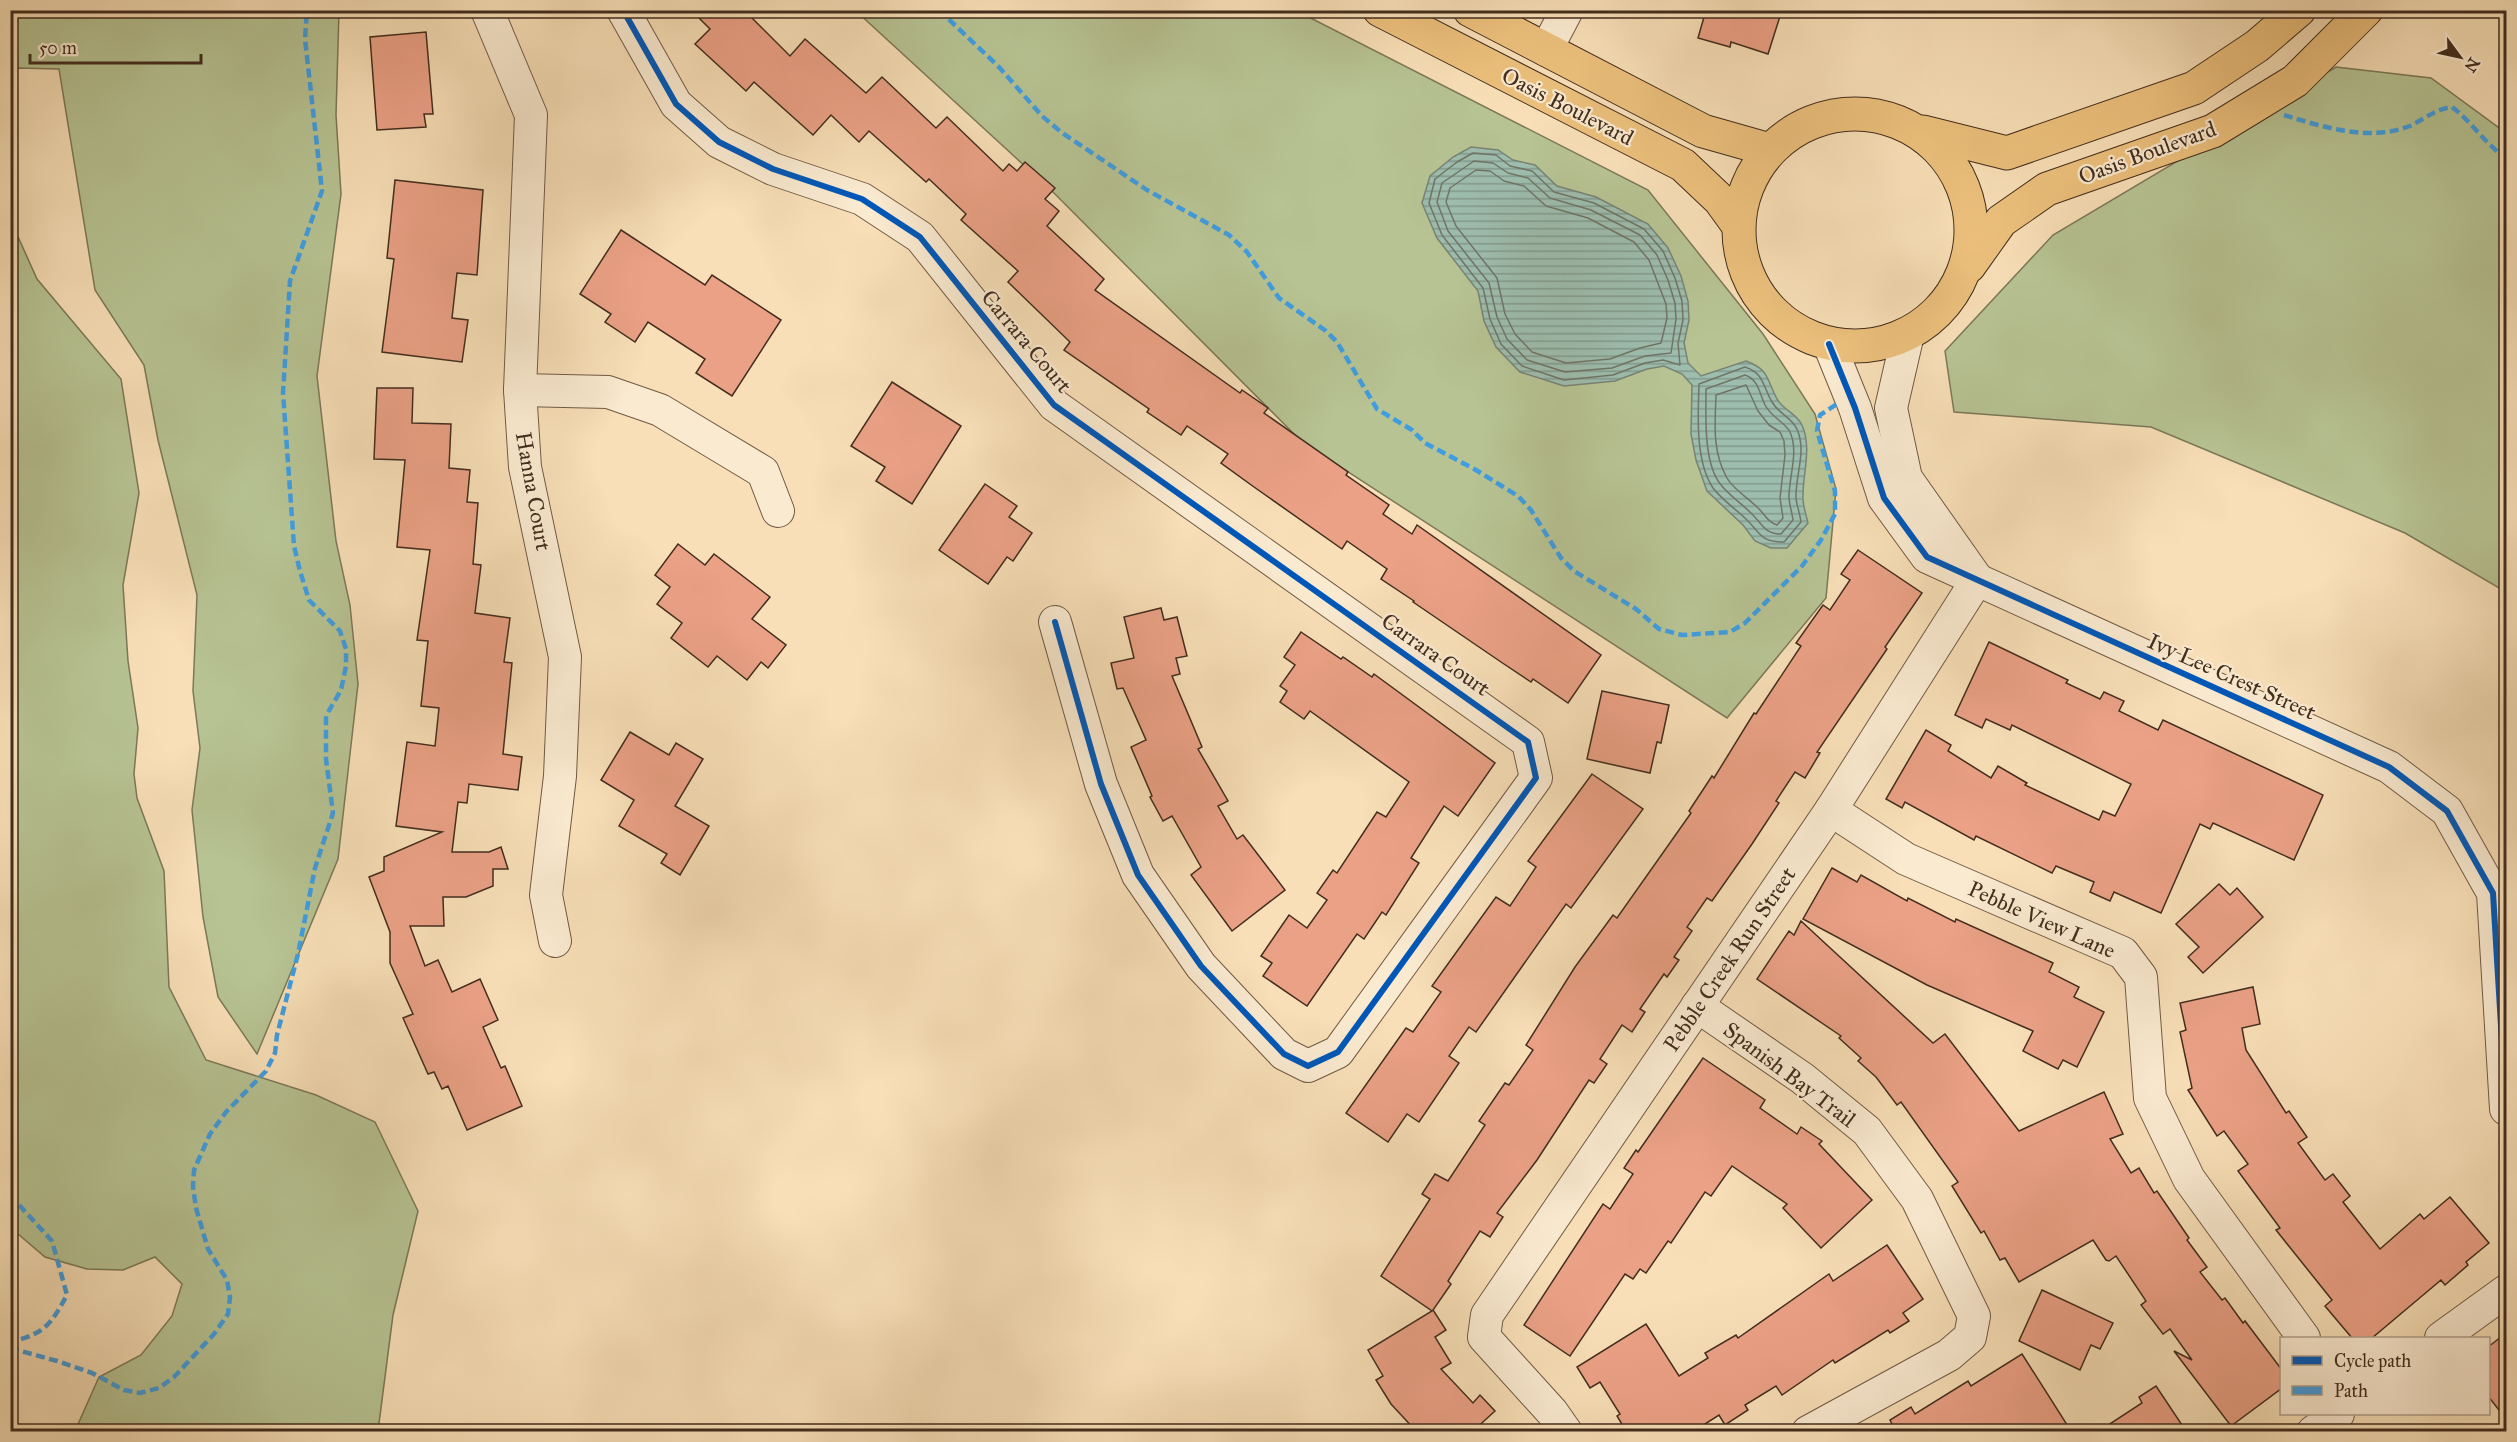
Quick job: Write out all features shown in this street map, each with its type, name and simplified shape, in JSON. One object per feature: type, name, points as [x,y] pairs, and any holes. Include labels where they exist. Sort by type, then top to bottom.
[{"type":"main road","name":"Oasis Boulevard","points":[[1380,10],[1683,165],[1720,200],[1738,225]]},
{"type":"main road","name":"Oasis Boulevard","points":[[1470,10],[1703,131],[1770,150]]},
{"type":"main road","name":"Oasis Boulevard","points":[[2299,10],[2257,46],[2194,88],[2007,153],[1919,132],[1882,116],[1842,113],[1803,125],[1770,150],[1754,172],[1743,197],[1738,225],[1743,265],[1762,301],[1792,329],[1829,344],[1869,346],[1908,334],[1931,319],[1950,299],[1963,275],[2001,220],[2047,189],[2212,131],[2295,81],[2366,10]]},
{"type":"main road","name":"Oasis Boulevard","points":[[1919,132],[1949,159],[1967,195],[1972,235],[1963,275]]},
{"type":"street","name":"Hanna Court","points":[[487,10],[531,115],[520,390],[525,467],[565,657],[560,776],[546,895],[555,941]]},
{"type":"street","name":"Carrara Court","points":[[623,10],[676,104],[719,142],[773,169],[862,199],[920,237],[1054,405],[1528,742],[1536,778],[1338,1052],[1308,1066],[1284,1054],[1201,966],[1138,875],[1101,784],[1055,622]]},
{"type":"street","points":[[1546,50],[1567,10]]},
{"type":"street","points":[[1908,334],[1891,408],[1906,478],[1977,580]]},
{"type":"street","name":"Ivy Lee Crest Street","points":[[1829,344],[1855,408],[1884,498],[1928,557],[2389,767],[2447,811],[2493,893],[2506,1109]]},
{"type":"street","points":[[520,390],[608,393],[660,410],[763,472],[778,511]]},
{"type":"street","name":"Pebble Creek Run Street","points":[[1566,1431],[1552,1412],[1484,1337],[1486,1315],[1831,810],[1977,580]]},
{"type":"street","name":"Pebble View Lane","points":[[1831,810],[1906,859],[2123,953],[2141,977],[2150,1098],[2189,1179],[2303,1337]]},
{"type":"street","name":"Spanish Bay Trail","points":[[1697,1006],[1802,1078],[1867,1131],[1917,1199],[1974,1316],[1970,1337],[1948,1355],[1808,1431]]},
{"type":"street","points":[[2442,1337],[2506,1291]]},
{"type":"street","points":[[2313,1431],[2335,1415]]},
{"type":"green space","points":[[11,10],[339,11],[336,115],[341,194],[317,376],[336,541],[350,605],[358,684],[338,859],[257,1054],[218,997],[203,917],[192,810],[200,748],[193,691],[197,595],[158,440],[144,365],[95,290],[59,69],[18,68],[11,91]]},
{"type":"green space","points":[[856,11],[1297,11],[1648,190],[1763,334],[1815,414],[1836,489],[1826,598],[1727,718],[1302,442],[1053,192]]},
{"type":"green space","points":[[2336,67],[2431,78],[2506,133],[2506,592],[2405,533],[2151,427],[1954,412],[1945,351],[2053,235]]},
{"type":"green space","points":[[10,219],[37,279],[121,379],[139,493],[123,585],[128,661],[138,728],[134,774],[137,798],[164,871],[169,987],[206,1060],[316,1095],[375,1122],[418,1211],[393,1315],[378,1431],[75,1431],[99,1377],[141,1355],[172,1316],[182,1284],[155,1257],[123,1270],[87,1269],[45,1257],[11,1228]]},
{"type":"water","points":[[1471,147],[1498,150],[1513,160],[1535,165],[1557,186],[1596,197],[1648,224],[1668,248],[1681,276],[1688,301],[1689,320],[1684,343],[1688,363],[1701,376],[1746,361],[1754,364],[1766,376],[1780,403],[1802,425],[1807,451],[1803,498],[1808,523],[1787,548],[1771,548],[1755,541],[1743,525],[1707,491],[1696,460],[1691,434],[1692,385],[1682,374],[1664,366],[1647,369],[1615,381],[1564,386],[1520,372],[1496,347],[1484,321],[1478,291],[1437,238],[1422,203],[1430,176],[1453,157]]},
{"type":"building","points":[[691,10],[744,10],[790,56],[805,39],[866,93],[882,77],[936,128],[947,117],[1003,171],[1009,164],[1017,171],[1025,162],[1055,188],[1045,199],[1059,211],[1047,226],[1104,279],[1095,290],[1240,393],[1242,390],[1268,408],[1264,413],[1348,472],[1346,475],[1389,505],[1383,514],[1412,534],[1417,525],[1601,655],[1568,703],[1533,679],[1531,682],[1381,579],[1387,569],[1347,541],[1342,549],[1221,463],[1228,454],[1187,426],[1181,435],[1147,412],[1149,409],[1064,350],[1070,342],[1008,282],[1018,271],[961,220],[966,214],[929,179],[926,182],[869,131],[859,142],[831,115],[813,135],[754,82],[746,91],[695,44],[710,29]]},
{"type":"building","points":[[1706,10],[1782,10],[1768,54],[1731,42],[1730,47],[1698,38]]},
{"type":"building","points":[[426,32],[433,114],[424,114],[426,127],[377,130],[370,37]]},
{"type":"building","points":[[395,180],[483,190],[477,275],[457,273],[452,318],[468,320],[462,362],[382,352],[394,259],[387,258]]},
{"type":"building","points":[[621,230],[705,285],[712,275],[781,320],[732,396],[696,373],[705,359],[648,322],[635,342],[605,322],[611,314],[580,294]]},
{"type":"building","points":[[892,382],[961,426],[912,504],[876,481],[885,467],[851,446]]},
{"type":"building","points":[[377,388],[413,388],[412,423],[451,424],[449,468],[470,470],[467,502],[478,503],[473,564],[481,565],[475,613],[510,618],[504,662],[512,663],[503,754],[522,757],[518,790],[469,784],[467,803],[458,802],[452,852],[489,852],[501,847],[508,869],[493,869],[493,886],[466,897],[443,897],[444,926],[410,926],[425,966],[438,960],[452,992],[480,979],[498,1020],[483,1027],[501,1068],[505,1066],[522,1106],[467,1130],[448,1086],[442,1089],[434,1072],[428,1074],[403,1018],[413,1014],[390,963],[390,932],[369,877],[384,871],[384,857],[442,832],[396,826],[407,742],[435,746],[439,708],[421,706],[428,641],[417,640],[430,550],[397,547],[405,460],[374,459]]},
{"type":"building","points":[[985,484],[1017,506],[1009,517],[1032,533],[1013,561],[1007,557],[988,584],[939,550]]},
{"type":"building","points":[[678,544],[705,565],[714,554],[770,597],[752,619],[786,645],[768,668],[761,662],[747,680],[717,656],[708,667],[671,638],[682,623],[657,604],[670,587],[655,575]]},
{"type":"building","points":[[1858,550],[1922,593],[1817,752],[1820,753],[1805,778],[1795,772],[1776,801],[1779,803],[1752,844],[1712,901],[1707,898],[1687,927],[1692,931],[1674,957],[1679,960],[1667,977],[1664,974],[1640,1009],[1645,1012],[1632,1032],[1622,1025],[1600,1059],[1607,1064],[1594,1083],[1589,1080],[1537,1160],[1497,1213],[1503,1217],[1490,1237],[1480,1231],[1448,1281],[1451,1284],[1433,1310],[1446,1330],[1435,1337],[1451,1363],[1441,1369],[1473,1403],[1480,1395],[1495,1411],[1473,1431],[1416,1431],[1391,1404],[1376,1380],[1383,1376],[1368,1350],[1432,1311],[1381,1276],[1430,1199],[1422,1194],[1435,1174],[1448,1181],[1485,1125],[1479,1121],[1505,1083],[1509,1085],[1533,1050],[1526,1045],[1575,967],[1613,915],[1617,918],[1691,813],[1689,811],[1712,776],[1714,778],[1754,713],[1756,714],[1801,646],[1796,643],[1823,605],[1830,610],[1850,580],[1841,574]]},
{"type":"building","points":[[1161,608],[1164,620],[1177,617],[1187,656],[1176,658],[1180,674],[1172,676],[1202,747],[1198,749],[1228,801],[1218,806],[1237,839],[1243,835],[1285,890],[1232,931],[1191,875],[1201,867],[1172,816],[1163,821],[1150,797],[1152,796],[1131,747],[1146,740],[1123,688],[1117,689],[1111,663],[1134,658],[1124,617]]},
{"type":"building","points":[[1301,632],[1372,677],[1374,674],[1495,763],[1458,816],[1444,806],[1411,858],[1419,863],[1386,915],[1382,912],[1364,939],[1357,934],[1307,1006],[1263,976],[1272,963],[1261,956],[1289,915],[1307,928],[1327,900],[1317,893],[1333,870],[1337,873],[1377,812],[1386,817],[1409,782],[1310,711],[1304,719],[1280,702],[1287,691],[1280,686],[1295,665],[1284,657]]},
{"type":"building","points":[[1989,642],[2068,680],[2066,683],[2100,699],[2104,692],[2124,701],[2119,711],[2158,730],[2163,720],[2323,795],[2294,860],[2213,823],[2210,829],[2200,824],[2161,913],[2114,892],[2110,901],[2090,892],[2094,882],[2056,866],[2052,873],[1976,836],[1974,840],[1905,802],[1902,808],[1886,799],[1926,730],[1951,745],[1948,751],[1991,778],[1998,766],[2027,783],[2025,785],[2099,820],[2103,811],[2115,816],[2131,784],[2012,725],[2010,730],[1986,719],[1982,728],[1955,715]]},
{"type":"building","points":[[1602,691],[1669,705],[1661,743],[1657,742],[1650,773],[1587,759]]},
{"type":"building","points":[[630,732],[669,755],[676,743],[703,759],[675,806],[709,826],[680,875],[661,863],[667,854],[619,826],[634,800],[601,780]]},
{"type":"building","points":[[1592,774],[1643,809],[1571,908],[1566,904],[1476,1032],[1469,1027],[1449,1056],[1459,1063],[1419,1122],[1407,1114],[1388,1142],[1346,1113],[1406,1028],[1413,1032],[1441,992],[1432,986],[1496,897],[1510,906],[1536,867],[1528,861]]},
{"type":"building","points":[[1832,868],[1857,882],[1861,875],[1907,901],[1908,898],[1955,922],[1956,919],[2053,963],[2049,972],[2079,987],[2074,997],[2104,1012],[2077,1067],[2063,1060],[2058,1069],[2023,1051],[2033,1031],[1927,985],[1803,919]]},
{"type":"building","points":[[2219,884],[2230,895],[2237,888],[2263,917],[2203,973],[2188,957],[2199,947],[2176,924]]},
{"type":"building","points":[[1801,921],[1933,1043],[1945,1034],[2019,1131],[2104,1092],[2123,1134],[2110,1139],[2131,1173],[2139,1168],[2154,1193],[2157,1191],[2189,1238],[2187,1240],[2207,1267],[2200,1272],[2222,1300],[2225,1298],[2243,1323],[2245,1321],[2280,1367],[2280,1389],[2231,1426],[2174,1351],[2192,1360],[2170,1329],[2163,1334],[2141,1305],[2146,1301],[2116,1256],[2109,1261],[2106,1260],[2093,1240],[2019,1282],[2005,1258],[2000,1260],[1984,1231],[1981,1233],[1952,1186],[1958,1182],[1901,1102],[1897,1105],[1876,1077],[1858,1061],[1861,1058],[1839,1038],[1841,1036],[1757,979],[1789,931],[1794,935]]},
{"type":"building","points":[[2253,987],[2260,1024],[2242,1028],[2246,1050],[2286,1113],[2289,1111],[2307,1137],[2298,1143],[2325,1180],[2333,1174],[2350,1196],[2343,1202],[2380,1249],[2420,1214],[2424,1219],[2450,1197],[2489,1243],[2466,1262],[2468,1265],[2445,1285],[2441,1280],[2373,1337],[2351,1337],[2325,1306],[2332,1300],[2276,1230],[2280,1228],[2238,1171],[2248,1164],[2224,1131],[2217,1136],[2188,1090],[2192,1088],[2180,1032],[2186,1030],[2180,1003]]},
{"type":"building","points":[[1703,1058],[1765,1100],[1760,1108],[1797,1134],[1801,1127],[1822,1141],[1819,1144],[1872,1200],[1821,1248],[1783,1208],[1787,1204],[1732,1166],[1711,1196],[1705,1192],[1671,1243],[1668,1241],[1646,1273],[1640,1269],[1633,1279],[1625,1274],[1570,1356],[1524,1325],[1603,1204],[1610,1209],[1633,1174],[1624,1168],[1636,1150],[1638,1152]]},
{"type":"building","points":[[1887,1245],[1923,1299],[1903,1313],[1909,1321],[1890,1333],[1888,1330],[1835,1363],[1833,1360],[1782,1395],[1776,1386],[1745,1405],[1748,1410],[1725,1425],[1719,1415],[1694,1431],[1626,1431],[1617,1416],[1620,1414],[1600,1382],[1590,1388],[1577,1367],[1646,1324],[1679,1376],[1708,1358],[1705,1353],[1736,1335],[1738,1338],[1829,1274],[1833,1281]]},
{"type":"building","points":[[2042,1290],[2113,1323],[2100,1349],[2091,1345],[2080,1370],[2019,1341]]},
{"type":"building","points":[[2506,1333],[2506,1419],[2490,1399],[2490,1345]]},
{"type":"building","points":[[2022,1354],[2071,1431],[1885,1431],[1893,1426],[1890,1420],[1911,1407],[1915,1414],[1968,1381],[1971,1386]]},
{"type":"building","points":[[2156,1386],[2186,1431],[2099,1431],[2142,1403],[2139,1397]]},
{"type":"marked path","points":[[10,1348],[92,1373],[124,1390],[140,1393],[159,1388],[174,1377],[214,1334],[228,1314],[230,1297],[227,1280],[208,1249],[196,1208],[193,1187],[194,1170],[210,1134],[226,1112],[266,1071],[275,1053],[277,1035],[298,954],[315,868],[333,813],[326,759],[326,716],[341,690],[346,666],[346,649],[340,631],[309,600],[294,546],[283,393],[290,281],[322,191],[305,39],[307,10]]},
{"type":"marked path","points":[[939,10],[999,67],[1042,116],[1061,132],[1147,190],[1229,235],[1247,252],[1279,298],[1326,331],[1337,342],[1377,409],[1412,430],[1425,443],[1518,496],[1531,510],[1561,558],[1574,571],[1636,609],[1659,629],[1682,635],[1730,632],[1745,623],[1802,566],[1821,540],[1835,514],[1835,491],[1817,431],[1820,415],[1837,404]]},
{"type":"marked path","points":[[2284,115],[2330,128],[2378,133],[2410,126],[2435,112],[2452,107],[2506,158]]},
{"type":"marked path","points":[[10,1195],[52,1241],[67,1295],[46,1326],[31,1335],[10,1342]]},
{"type":"cycle path","points":[[623,10],[676,104],[719,142],[773,169],[862,199],[920,237],[1054,405],[1528,742],[1536,778],[1338,1052],[1308,1066],[1284,1054],[1201,966],[1138,875],[1101,784],[1055,622]]},
{"type":"cycle path","points":[[1829,344],[1855,408],[1884,498],[1927,557],[2389,767],[2447,811],[2493,893],[2506,1109]]}]
